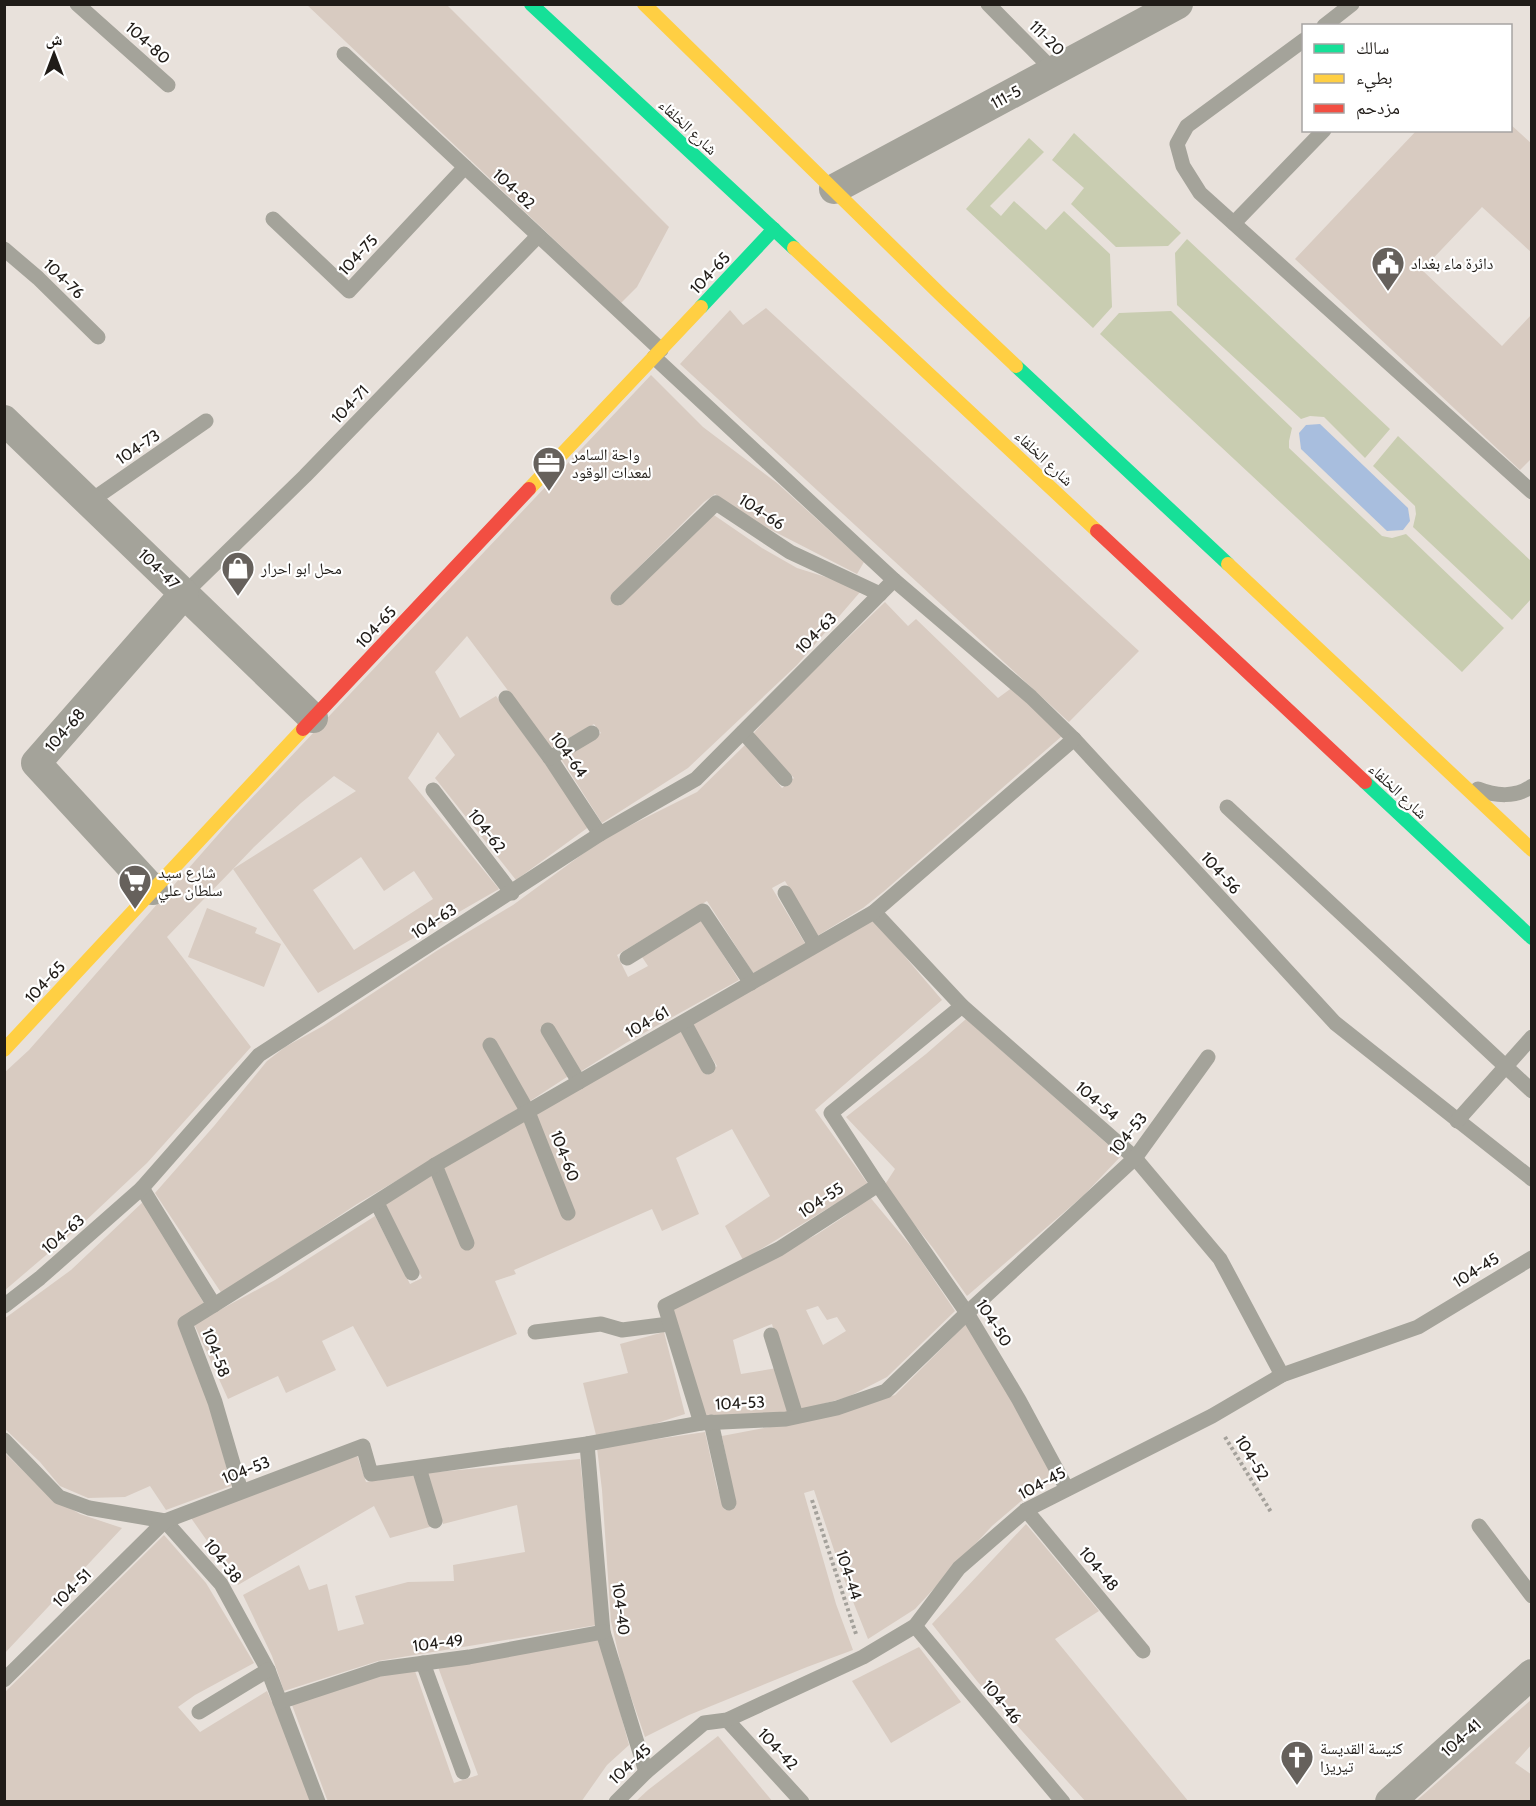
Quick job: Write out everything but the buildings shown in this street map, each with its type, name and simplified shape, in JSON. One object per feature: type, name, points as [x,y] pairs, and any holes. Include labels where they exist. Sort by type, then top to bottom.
[{"type":"main road","name":"شارع الخلفاء","points":[[531,4],[1532,938]]},
{"type":"main road","points":[[644,4],[950,304],[1532,850]]},
{"type":"main road","name":"104-65","points":[[4,1050],[774,229]]},
{"type":"street","name":"111-5","points":[[834,189],[1178,4]]},
{"type":"street","name":"104-47","points":[[4,420],[313,718]]},
{"type":"street","name":"104-68","points":[[153,890],[36,763],[184,594]]},
{"type":"street","name":"104-41","points":[[1390,1802],[1532,1674]]},
{"type":"lane","name":"104-80","points":[[77,4],[168,85]]},
{"type":"lane","name":"111-20","points":[[988,4],[1054,71]]},
{"type":"lane","points":[[1327,24],[1352,4]]},
{"type":"lane","points":[[1302,41],[1187,126],[1177,144],[1184,166],[1200,193],[1532,492]]},
{"type":"lane","name":"104-82","points":[[344,54],[538,236],[894,580]]},
{"type":"lane","points":[[1234,223],[1322,132]]},
{"type":"lane","name":"104-75","points":[[273,219],[349,291],[465,167]]},
{"type":"lane","name":"104-71","points":[[184,594],[305,476],[538,236]]},
{"type":"lane","name":"104-76","points":[[4,249],[38,278],[98,337]]},
{"type":"lane","name":"104-73","points":[[89,502],[207,421]]},
{"type":"lane","name":"104-66","points":[[618,598],[716,503],[790,552],[880,594]]},
{"type":"lane","name":"104-63","points":[[4,1306],[40,1278],[142,1188],[259,1055],[600,834],[696,779],[894,580]]},
{"type":"lane","name":"104-56","points":[[894,580],[1032,697],[1074,739],[1335,1023],[1532,1179]]},
{"type":"lane","name":"104-64","points":[[506,699],[550,758],[600,834]]},
{"type":"lane","points":[[743,732],[785,779]]},
{"type":"lane","points":[[550,758],[592,734]]},
{"type":"lane","name":"104-61","points":[[214,1305],[435,1165],[874,912],[1074,739]]},
{"type":"lane","points":[[1456,778],[1481,790],[1502,795],[1517,793],[1532,786]]},
{"type":"lane","name":"104-62","points":[[433,790],[512,893]]},
{"type":"lane","points":[[1227,807],[1532,1091]]},
{"type":"lane","points":[[785,893],[815,945]]},
{"type":"lane","points":[[627,958],[703,911],[752,983]]},
{"type":"lane","name":"104-54","points":[[874,912],[962,1006],[1135,1158],[1220,1259],[1282,1375]]},
{"type":"lane","points":[[878,1185],[831,1113],[962,1006]]},
{"type":"lane","points":[[684,1022],[708,1067]]},
{"type":"lane","points":[[548,1030],[579,1082]]},
{"type":"lane","points":[[1457,1121],[1532,1037]]},
{"type":"lane","name":"104-60","points":[[490,1045],[528,1112],[568,1213]]},
{"type":"lane","name":"104-53","points":[[165,1521],[363,1446],[371,1474],[587,1444],[706,1423],[786,1419],[837,1408],[886,1391],[1135,1158],[1208,1057]]},
{"type":"lane","points":[[435,1165],[468,1243]]},
{"type":"lane","name":"104-50","points":[[878,1185],[968,1313],[1067,1489]]},
{"type":"lane","name":"104-55","points":[[669,1324],[665,1306],[779,1249],[878,1185]]},
{"type":"lane","name":"104-58","points":[[142,1188],[214,1305],[186,1323],[215,1402],[241,1491]]},
{"type":"lane","points":[[376,1203],[412,1273]]},
{"type":"lane","name":"104-45","points":[[616,1802],[646,1772],[704,1723],[726,1720],[863,1658],[915,1626],[959,1568],[1026,1510],[1212,1416],[1282,1375],[1418,1327],[1532,1258]]},
{"type":"lane","points":[[535,1332],[601,1324],[622,1330],[669,1324],[706,1423],[729,1503]]},
{"type":"lane","points":[[771,1335],[796,1416]]},
{"type":"lane","points":[[4,1440],[59,1497],[89,1508],[165,1521]]},
{"type":"lane","name":"104-40","points":[[587,1444],[603,1632],[646,1772]]},
{"type":"lane","points":[[419,1468],[435,1521]]},
{"type":"lane","name":"104-48","points":[[1026,1510],[1143,1651]]},
{"type":"lane","name":"104-38","points":[[165,1521],[221,1584],[268,1670],[318,1802]]},
{"type":"lane","name":"104-51","points":[[4,1680],[165,1521]]},
{"type":"lane","points":[[1479,1526],[1532,1596]]},
{"type":"lane","name":"104-46","points":[[915,1626],[1063,1802]]},
{"type":"lane","name":"104-49","points":[[280,1702],[380,1668],[469,1658],[603,1632]]},
{"type":"lane","points":[[423,1663],[463,1772]]},
{"type":"lane","points":[[199,1712],[268,1670]]},
{"type":"lane","name":"104-42","points":[[726,1720],[802,1802]]},
{"type":"path","name":"104-52","points":[[1212,1416],[1271,1512]]},
{"type":"path","name":"104-44","points":[[812,1500],[863,1658]]},
{"type":"green space","points":[[1074,133],[1181,233],[1168,246],[1116,247],[1071,204],[1084,188],[1052,160]]},
{"type":"green space","points":[[1029,138],[1044,152],[990,206],[1001,216],[1014,201],[1046,230],[1064,211],[1110,254],[1112,307],[1093,328],[966,209]]},
{"type":"green space","points":[[1187,239],[1390,429],[1365,458],[1324,417],[1310,416],[1301,419],[1177,305],[1175,253]]},
{"type":"green space","points":[[1171,311],[1292,428],[1289,448],[1382,536],[1392,538],[1406,534],[1504,628],[1462,672],[1100,334],[1119,313]]},
{"type":"green space","points":[[1398,436],[1531,561],[1531,599],[1512,620],[1413,527],[1415,506],[1373,466]]},
{"type":"water","points":[[1320,424],[1408,508],[1410,521],[1403,530],[1387,531],[1301,449],[1299,433],[1306,425]]},
{"type":"traffic: fast","points":[[531,4],[794,248]]},
{"type":"traffic: fast","points":[[701,307],[774,229]]},
{"type":"traffic: fast","points":[[1016,366],[1228,564]]},
{"type":"traffic: fast","points":[[1365,782],[1532,938]]},
{"type":"traffic: slow","points":[[644,4],[1016,366]]},
{"type":"traffic: slow","points":[[794,248],[1097,531]]},
{"type":"traffic: slow","points":[[529,489],[701,307]]},
{"type":"traffic: slow","points":[[1228,564],[1532,850]]},
{"type":"traffic: slow","points":[[4,1050],[303,729]]},
{"type":"traffic: jam","points":[[303,729],[529,489]]},
{"type":"traffic: jam","points":[[1097,531],[1365,782]]},
{"type":"place","name":"دائرة ماء بغداد","points":[[1388,292]]},
{"type":"place","name":"واحة السامر لمعدات الوقود","points":[[549,492]]},
{"type":"place","name":"محل ابو احرار","points":[[238,597]]},
{"type":"place","name":"شارع سيد سلطان علي","points":[[135,910]]},
{"type":"place","name":"كنيسة القديسة تيريزا","points":[[1297,1786]]}]
